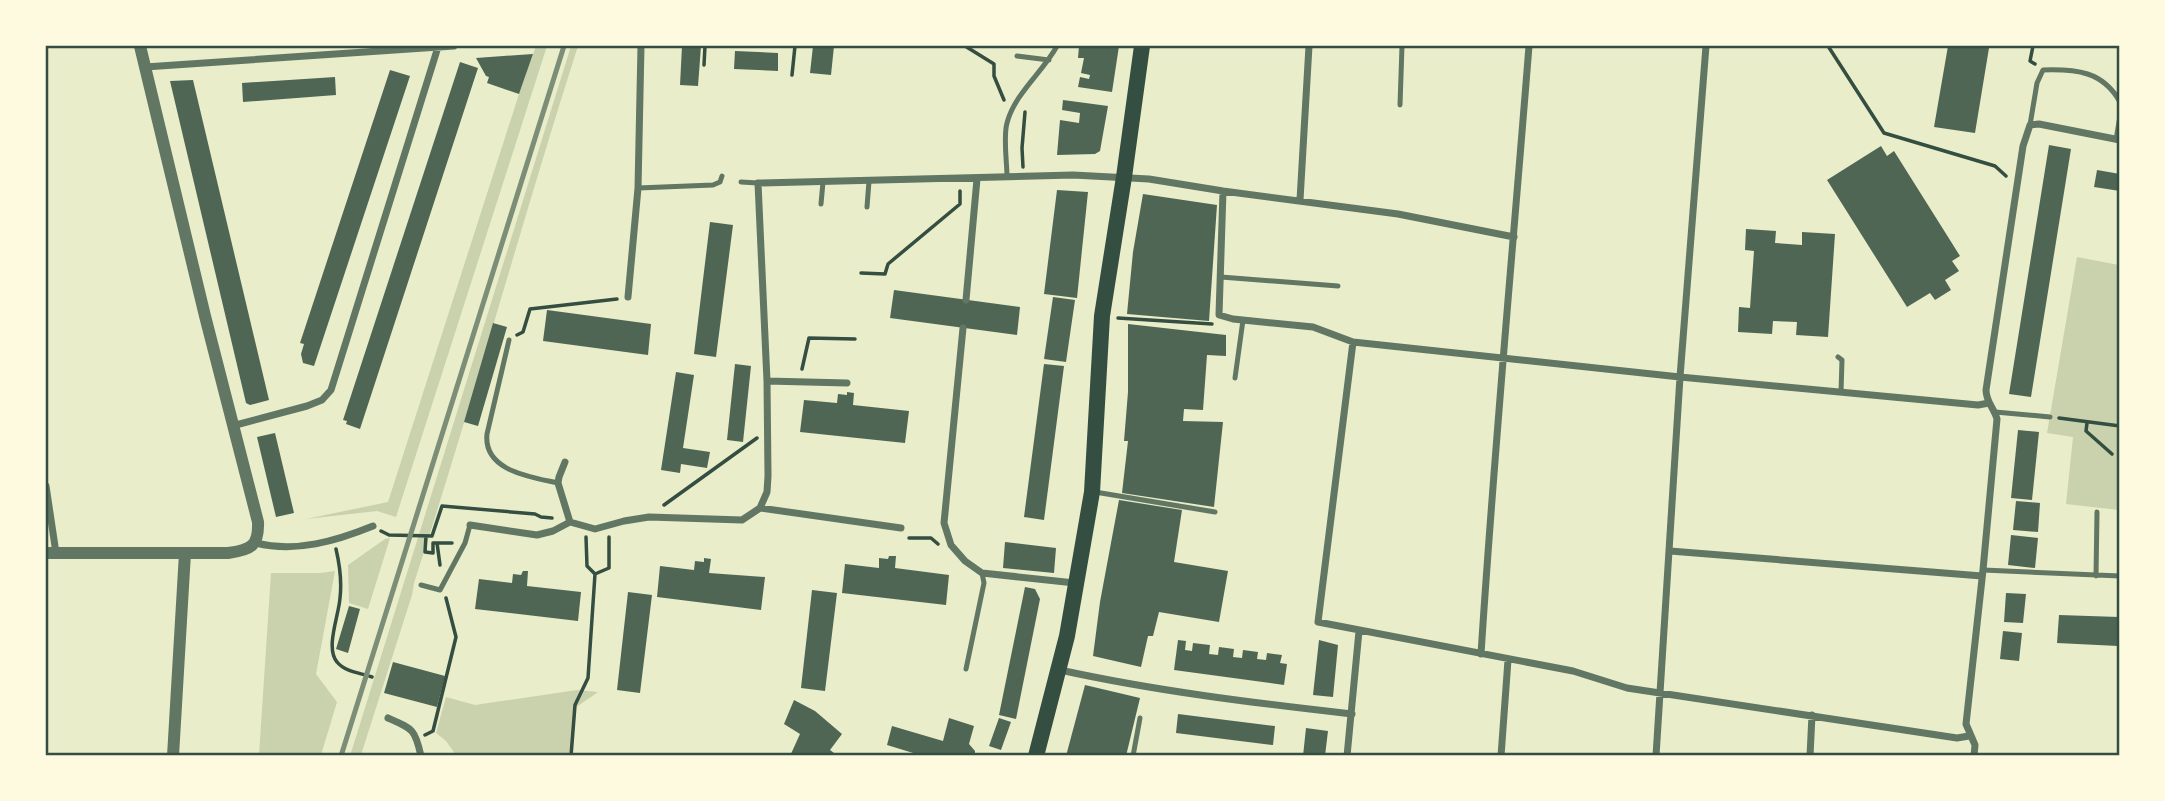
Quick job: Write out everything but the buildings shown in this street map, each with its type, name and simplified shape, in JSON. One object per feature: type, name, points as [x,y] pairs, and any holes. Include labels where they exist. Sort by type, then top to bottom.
[{"type":"main road","points":[[1036,755],[1059,670],[1092,492],[1102,316],[1142,46]]},
{"type":"street","points":[[46,486],[51,553],[228,554],[242,551],[256,543],[259,537],[258,523],[140,46]]},
{"type":"street","points":[[145,68],[347,49],[454,46]]},
{"type":"street","points":[[628,297],[638,188],[641,46]]},
{"type":"street","points":[[1300,200],[1309,46]]},
{"type":"street","points":[[1481,654],[1490,506],[1505,359],[1529,46]]},
{"type":"street","points":[[1656,755],[1680,377],[1706,46]]},
{"type":"street","points":[[232,426],[322,401],[331,390],[438,47]]},
{"type":"street","points":[[1974,755],[1975,745],[1966,724],[1996,427],[1995,412],[1986,397],[1987,380],[2023,146],[2030,125],[2039,124],[2118,140]]},
{"type":"street","points":[[470,525],[537,535],[553,531],[570,522],[595,529],[649,517],[741,520],[760,508],[767,492],[767,381],[758,183],[1073,175],[1149,178],[1223,191],[1398,214],[1514,237]]},
{"type":"street","points":[[966,300],[977,178]]},
{"type":"street","points":[[1223,191],[1219,315],[1313,327],[1353,342],[1680,377],[1978,405],[1989,403]]},
{"type":"street","points":[[963,328],[944,523],[951,545],[965,561],[982,573],[1075,583]]},
{"type":"street","points":[[1353,342],[1318,622],[1573,671],[1627,688],[1956,738],[1969,736]]},
{"type":"street","points":[[767,381],[847,383]]},
{"type":"street","points":[[565,462],[558,483],[570,522]]},
{"type":"street","points":[[760,508],[901,528]]},
{"type":"street","points":[[256,543],[292,547],[333,541],[373,526]]},
{"type":"street","points":[[1670,551],[1983,573]]},
{"type":"street","points":[[173,755],[185,553]]},
{"type":"street","points":[[1348,755],[1359,631]]},
{"type":"street","points":[[1501,755],[1508,660]]},
{"type":"street","points":[[1059,670],[1103,680],[1238,701],[1352,714]]},
{"type":"street","points":[[1810,755],[1812,715]]},
{"type":"street","points":[[388,719],[410,728],[417,739],[421,755]]},
{"type":"lane","points":[[1007,177],[1006,125],[1014,105],[1057,46]]},
{"type":"lane","points":[[1400,106],[1402,46]]},
{"type":"lane","points":[[1017,56],[1049,60]]},
{"type":"lane","points":[[2030,125],[2037,83],[2043,69],[2093,75],[2105,81],[2119,102]]},
{"type":"lane","points":[[2118,140],[2119,116]]},
{"type":"lane","points":[[638,188],[713,185],[720,182],[722,176]]},
{"type":"lane","points":[[867,207],[869,181]]},
{"type":"lane","points":[[741,182],[758,183]]},
{"type":"lane","points":[[821,204],[823,182]]},
{"type":"lane","points":[[1221,277],[1338,286]]},
{"type":"lane","points":[[1235,378],[1243,320]]},
{"type":"lane","points":[[509,340],[486,434],[487,450],[495,461],[512,470],[528,477],[558,483]]},
{"type":"lane","points":[[1838,357],[1842,359],[1843,365],[1841,392]]},
{"type":"lane","points":[[1995,412],[2050,417]]},
{"type":"lane","points":[[1092,492],[1215,512]]},
{"type":"lane","points":[[2096,576],[2098,512]]},
{"type":"lane","points":[[421,585],[440,590],[465,543],[470,525]]},
{"type":"lane","points":[[966,669],[984,583],[982,573]]},
{"type":"lane","points":[[1983,573],[2119,576]]},
{"type":"lane","points":[[1133,755],[1140,718]]},
{"type":"path","points":[[704,65],[705,46]]},
{"type":"path","points":[[792,75],[795,46]]},
{"type":"path","points":[[1828,46],[1884,133],[1995,166],[2016,184]]},
{"type":"path","points":[[2033,46],[2030,61],[2043,69]]},
{"type":"path","points":[[861,273],[885,274],[888,264],[960,204],[960,191]]},
{"type":"path","points":[[509,340],[523,332],[530,309],[628,297]]},
{"type":"path","points":[[1119,318],[1215,324],[1241,331]]},
{"type":"path","points":[[799,382],[809,338],[855,339]]},
{"type":"path","points":[[2050,417],[2119,426]]},
{"type":"path","points":[[2087,423],[2087,431],[2112,454]]},
{"type":"path","points":[[649,517],[767,430]]},
{"type":"path","points":[[535,514],[548,518]]},
{"type":"path","points":[[595,574],[609,568],[610,526]]},
{"type":"path","points":[[901,528],[903,538],[932,538],[941,548]]},
{"type":"path","points":[[571,755],[575,705],[588,678],[595,574],[587,566],[587,536],[578,533]]},
{"type":"path","points":[[389,535],[432,536]]},
{"type":"path","points":[[426,536],[425,552],[433,552],[435,544]]},
{"type":"path","points":[[333,541],[341,568],[341,597],[332,652],[337,663],[346,669],[372,677]]},
{"type":"path","points":[[435,544],[465,543]]},
{"type":"path","points":[[435,544],[440,565],[447,573]]},
{"type":"path","points":[[417,739],[433,731],[456,637],[446,596],[440,590]]},
{"type":"green space","points":[[536,46],[547,46],[396,517],[377,511],[306,519],[388,502]]},
{"type":"green space","points":[[571,46],[578,46],[412,595],[361,755],[350,756]]},
{"type":"green space","points":[[2077,257],[2119,265],[2119,510],[2066,504],[2073,437],[2047,433]]},
{"type":"green space","points":[[390,538],[368,609],[349,603],[348,565]]},
{"type":"green space","points":[[335,571],[316,674],[337,702],[321,755],[259,755],[271,573]]},
{"type":"green space","points":[[577,690],[598,692],[575,708],[572,755],[456,755],[436,733],[446,697],[475,705]]},
{"type":"railway","points":[[341,756],[564,46]]}]
